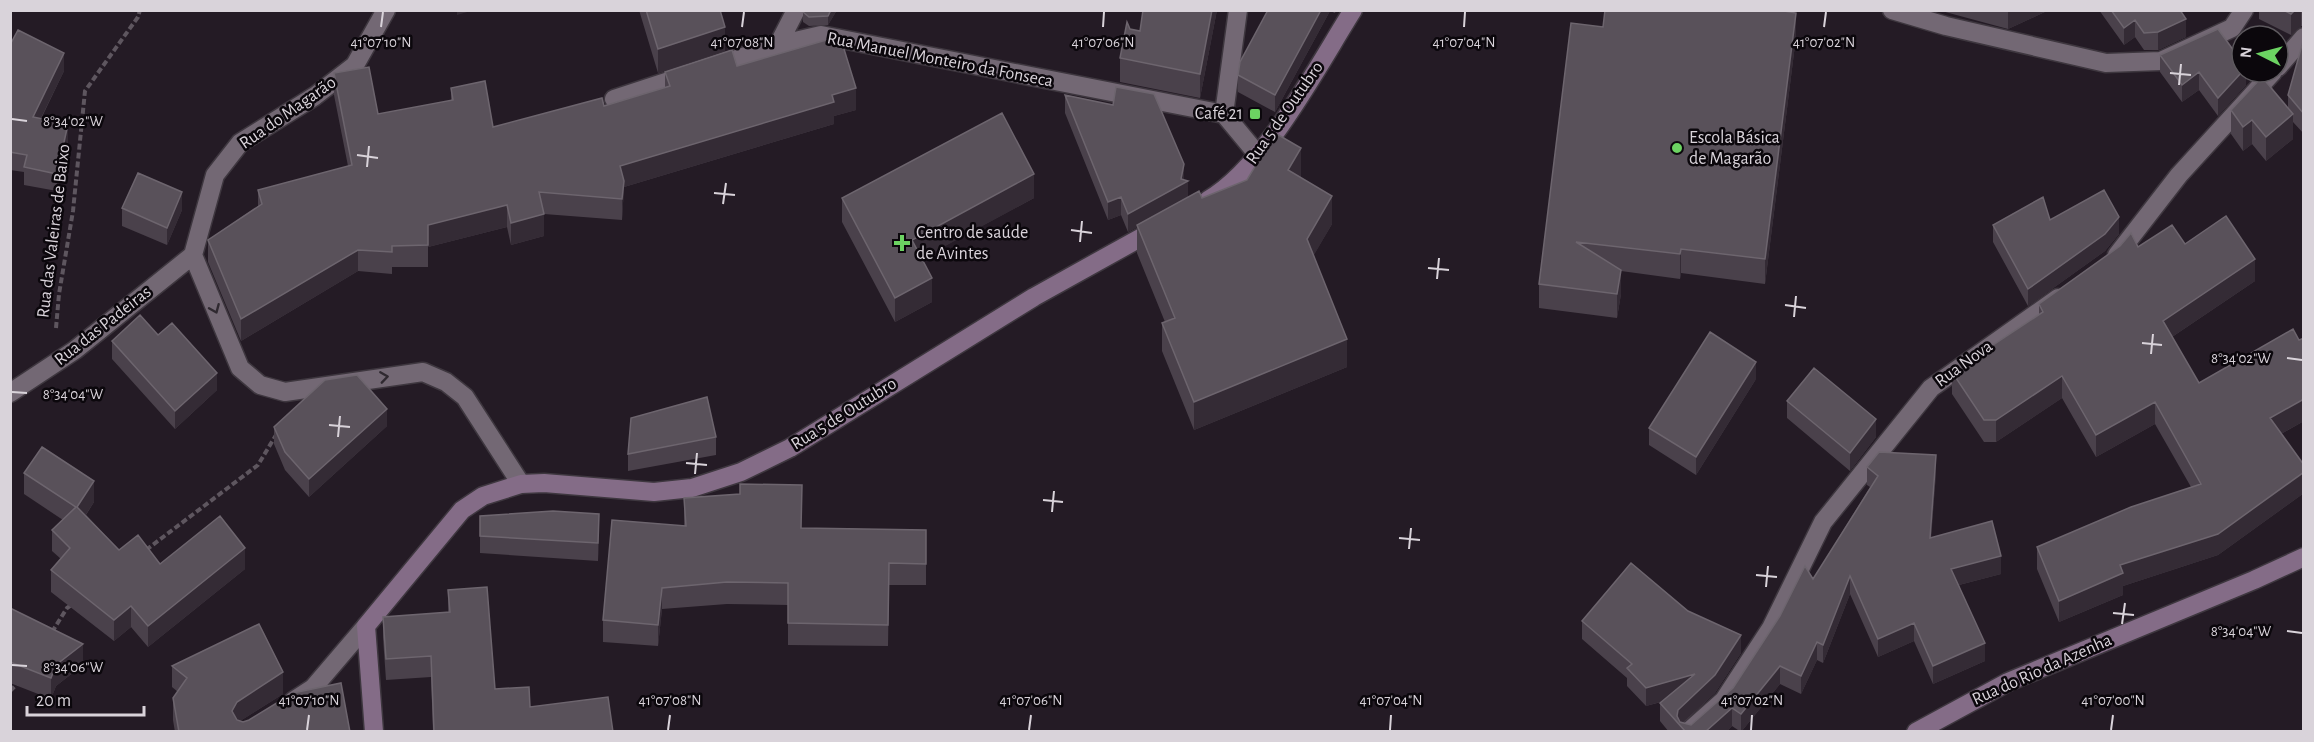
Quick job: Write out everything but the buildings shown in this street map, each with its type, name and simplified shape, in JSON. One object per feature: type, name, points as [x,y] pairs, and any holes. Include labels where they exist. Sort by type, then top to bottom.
[{"type":"street","name":"Rua do Magarão","points":[[193,255],[215,175],[240,143],[315,96],[355,65],[386,10]]},
{"type":"street","points":[[778,45],[796,10]]},
{"type":"street","points":[[1238,10],[1224,114],[1258,155]]},
{"type":"street","name":"Rua 5 de Outubro","points":[[1195,207],[1223,192],[1258,155],[1288,113],[1353,10]]},
{"type":"street","points":[[1892,10],[1946,26],[2106,63],[2161,61],[2232,28],[2244,10]]},
{"type":"street","name":"Rua Manuel Monteiro da Fonseca","points":[[614,99],[778,45],[821,36],[1224,114]]},
{"type":"street","points":[[2290,53],[2304,37]]},
{"type":"street","points":[[2104,266],[2113,259],[2179,175],[2262,84]]},
{"type":"street","name":"Rua 5 de Outubro","points":[[366,626],[442,531],[462,510],[483,496],[521,484],[544,483],[654,492],[692,488],[741,472],[790,448],[1034,297],[1175,219]]},
{"type":"street","name":"Rua das Padeiras","points":[[10,393],[75,350],[193,255]]},
{"type":"street","points":[[193,255],[240,368],[260,385],[285,392],[423,372],[438,378],[465,397],[521,484]]},
{"type":"street","name":"Rua Nova","points":[[1688,732],[1724,700],[1771,628],[1822,522],[1931,388],[2074,286]]},
{"type":"street","name":"Rua do Rio da Azenha","points":[[1916,732],[2008,682],[2304,557]]},
{"type":"street","points":[[273,713],[313,688],[366,626]]},
{"type":"street","points":[[366,626],[374,732]]},
{"type":"path","name":"Rua das Valeiras de Baixo","points":[[52,365],[59,294],[73,211],[85,91],[138,17],[140,10]]},
{"type":"path","points":[[137,556],[258,465],[282,424],[295,390]]},
{"type":"path","points":[[49,637],[67,609],[76,602]]},
{"type":"path","points":[[10,691],[25,676]]},
{"type":"place","name":"Café 21","points":[[1255,114]]},
{"type":"place","name":"Escola Básica de Magarão","points":[[1677,148]]},
{"type":"place","name":"Centro de saúde de Avintes","points":[[902,243]]}]
